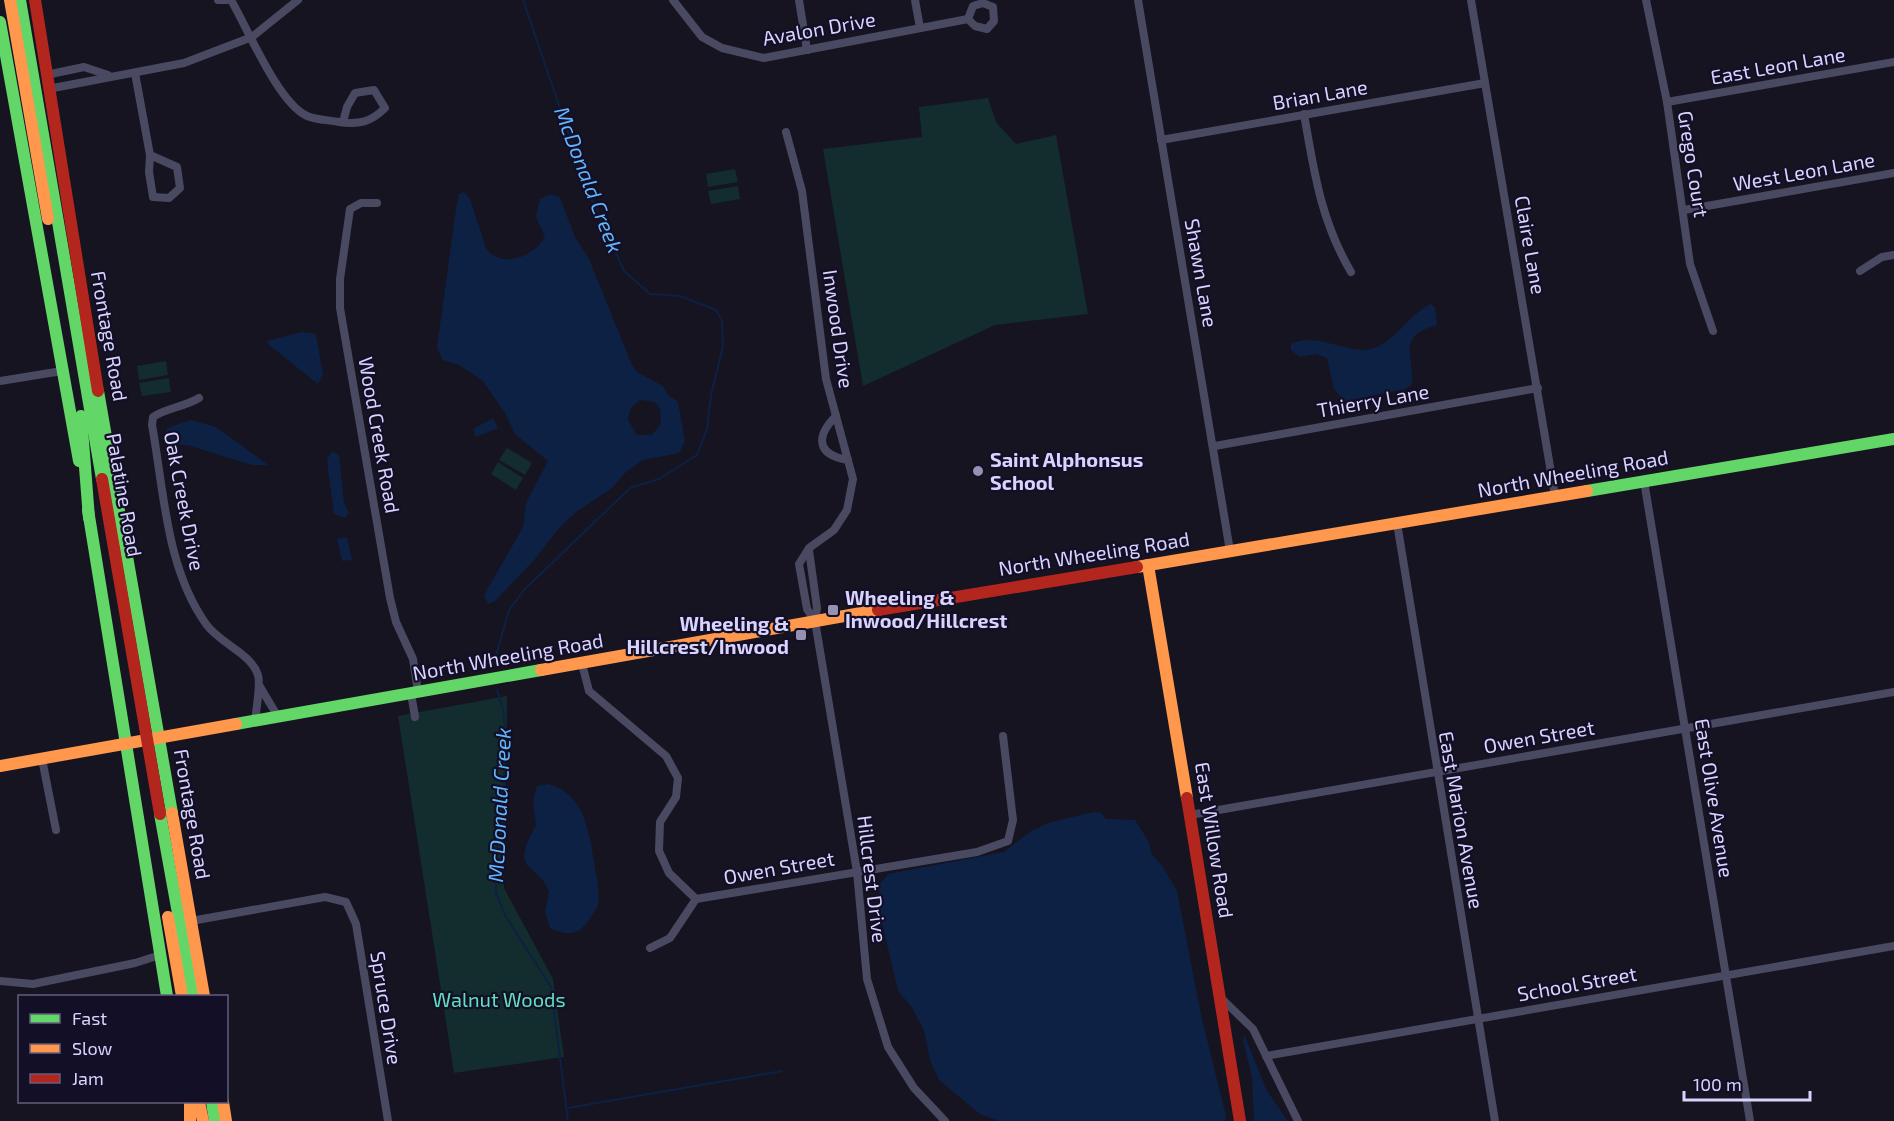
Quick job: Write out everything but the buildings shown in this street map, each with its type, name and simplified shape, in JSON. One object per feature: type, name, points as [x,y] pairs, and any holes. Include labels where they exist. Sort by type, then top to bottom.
[{"type":"main road","name":"Palatine Road","points":[[10,0],[136,742],[182,995]]},
{"type":"main road","name":"Palatine Road","points":[[20,0],[136,742],[193,995]]},
{"type":"main road","name":"Frontage Road","points":[[35,0],[48,88],[204,995]]},
{"type":"main road","points":[[0,22],[89,519],[136,742],[160,955],[167,995]]},
{"type":"main road","points":[[81,416],[89,519]]},
{"type":"main road","name":"North Wheeling Road","points":[[0,766],[815,621],[1894,441]]},
{"type":"main road","name":"East Willow Road","points":[[1148,565],[1239,1121]]},
{"type":"main road","points":[[185,1103],[189,1121]]},
{"type":"main road","points":[[189,1121],[190,1103]]},
{"type":"main road","points":[[199,1103],[203,1121]]},
{"type":"main road","points":[[212,1103],[215,1121]]},
{"type":"main road","points":[[221,1103],[221,1121]]},
{"type":"main road","points":[[222,1103],[226,1121]]},
{"type":"street","points":[[218,0],[227,0]]},
{"type":"street","points":[[231,0],[288,104],[308,116],[343,122],[355,124],[373,120],[385,108],[374,90],[355,93],[346,107],[343,122]]},
{"type":"street","points":[[48,88],[184,63],[252,37],[298,0]]},
{"type":"street","name":"Avalon Drive","points":[[673,0],[702,37],[722,48],[764,58],[968,19]]},
{"type":"street","points":[[799,0],[807,50]]},
{"type":"street","points":[[915,0],[920,28]]},
{"type":"street","name":"Shawn Lane","points":[[1138,0],[1215,446],[1230,551]]},
{"type":"street","name":"Claire Lane","points":[[1472,0],[1555,496]]},
{"type":"street","name":"Grego Court","points":[[1646,0],[1667,102],[1690,264],[1713,331]]},
{"type":"street","name":"East Leon Lane","points":[[1667,102],[1894,62]]},
{"type":"street","points":[[46,75],[84,67],[111,76]]},
{"type":"street","points":[[135,73],[150,155],[149,172],[153,197],[169,198],[180,188],[177,167],[150,155]]},
{"type":"street","name":"Brian Lane","points":[[1161,140],[1485,83]]},
{"type":"street","points":[[1304,114],[1320,202],[1328,229],[1351,272]]},
{"type":"street","name":"Inwood Drive","points":[[786,132],[802,191],[826,379],[853,479],[847,510],[834,530],[809,550],[799,564],[807,609],[815,621]]},
{"type":"street","name":"West Leon Lane","points":[[1684,210],[1894,173]]},
{"type":"street","name":"Wood Creek Road","points":[[377,203],[361,203],[350,209],[339,294],[390,598],[396,622],[412,659],[414,692]]},
{"type":"street","points":[[1860,272],[1881,257],[1894,255]]},
{"type":"street","points":[[0,381],[62,371]]},
{"type":"street","name":"Thierry Lane","points":[[1215,446],[1538,388]]},
{"type":"street","name":"Oak Creek Drive","points":[[199,398],[153,417],[152,425],[174,553],[183,583],[207,627],[249,661],[258,674],[259,685],[278,717]]},
{"type":"street","points":[[836,416],[823,428],[821,438],[826,451],[832,458],[848,460]]},
{"type":"street","name":"East Olive Avenue","points":[[1644,481],[1750,1121]]},
{"type":"street","name":"East Marion Avenue","points":[[1397,523],[1495,1121]]},
{"type":"street","name":"Hillcrest Drive","points":[[815,621],[857,872],[867,979],[888,1047],[914,1088],[945,1121]]},
{"type":"street","points":[[582,664],[588,691],[666,756],[678,778],[676,797],[660,822],[659,851],[669,873],[696,899],[670,938],[650,948]]},
{"type":"street","points":[[255,721],[259,685]]},
{"type":"street","points":[[414,692],[415,717]]},
{"type":"street","name":"Owen Street","points":[[1190,815],[1894,692]]},
{"type":"street","name":"Owen Street","points":[[696,899],[977,852],[1008,841],[1013,820],[1003,736]]},
{"type":"street","points":[[42,759],[56,830]]},
{"type":"street","name":"Spruce Drive","points":[[191,921],[325,897],[346,902],[356,924],[388,1121]]},
{"type":"street","name":"School Street","points":[[1266,1056],[1894,946]]},
{"type":"street","points":[[0,981],[33,984],[128,965],[160,955]]},
{"type":"street","points":[[1219,996],[1253,1029],[1298,1121]]},
{"type":"green space","points":[[988,98],[996,122],[1016,144],[1056,135],[1088,314],[995,325],[863,386],[823,149],[922,137],[919,107]]},
{"type":"green space","points":[[735,169],[738,182],[708,187],[706,174]]},
{"type":"green space","points":[[738,186],[740,199],[711,204],[708,191]]},
{"type":"green space","points":[[166,361],[168,375],[139,380],[137,366]]},
{"type":"green space","points":[[169,378],[171,392],[142,396],[139,383]]},
{"type":"green space","points":[[507,448],[532,463],[525,475],[499,460]]},
{"type":"green space","points":[[498,462],[523,478],[516,490],[491,474]]},
{"type":"green space","name":"Walnut Woods","points":[[507,696],[504,888],[553,979],[564,1057],[454,1073],[398,716]]},
{"type":"water","points":[[464,192],[470,199],[486,248],[492,255],[509,259],[526,255],[534,250],[545,237],[536,217],[540,199],[551,194],[560,198],[575,237],[589,259],[632,365],[637,372],[663,386],[668,395],[678,402],[685,441],[679,453],[643,460],[625,473],[612,488],[576,512],[559,528],[535,559],[495,601],[488,604],[484,595],[523,527],[526,503],[548,461],[515,434],[505,413],[483,381],[459,365],[443,360],[437,348],[459,194]],"holes":[[[640,400],[655,402],[660,409],[661,423],[652,435],[637,435],[628,420],[630,409]]]},
{"type":"water","points":[[1431,304],[1435,308],[1437,325],[1424,330],[1411,341],[1412,384],[1405,389],[1345,401],[1334,389],[1327,358],[1316,354],[1300,357],[1291,350],[1291,344],[1309,340],[1357,350],[1375,348],[1392,337],[1423,308]]},
{"type":"water","points":[[302,332],[316,334],[323,375],[318,384],[267,341]]},
{"type":"water","points":[[493,418],[498,428],[476,437],[473,429]]},
{"type":"water","points":[[191,420],[216,427],[268,465],[252,465],[191,446],[170,443],[165,435],[167,428]]},
{"type":"water","points":[[332,451],[339,455],[344,503],[349,513],[345,518],[334,514],[327,460]]},
{"type":"water","points":[[347,537],[352,560],[342,561],[337,539]]},
{"type":"water","points":[[548,784],[570,796],[583,815],[597,877],[597,908],[581,929],[571,933],[550,928],[545,912],[549,891],[543,880],[526,864],[524,857],[526,845],[536,825],[533,801],[537,786]]},
{"type":"water","points":[[1094,812],[1101,813],[1106,819],[1135,820],[1149,842],[1151,853],[1163,867],[1177,891],[1201,1015],[1226,1116],[1225,1121],[999,1121],[980,1114],[939,1080],[930,1060],[924,1030],[911,1006],[898,991],[880,914],[879,885],[888,874],[1004,852],[1031,831],[1051,822]]},
{"type":"water","points":[[1244,1034],[1267,1091],[1288,1121],[1254,1121],[1252,1077],[1243,1041]]},
{"type":"waterway","name":"McDonald Creek","points":[[492,669],[509,610],[525,589],[630,488],[659,479],[697,455],[707,429],[711,395],[723,346],[722,321],[716,310],[680,296],[650,294],[624,271],[590,196],[523,0]]},
{"type":"waterway","name":"McDonald Creek","points":[[497,690],[503,709],[506,748],[503,816],[494,865],[496,893],[506,917],[551,987],[568,1121]]},
{"type":"waterway","points":[[568,1108],[782,1071]]},
{"type":"traffic: fast","points":[[20,0],[102,479]]},
{"type":"traffic: fast","points":[[0,22],[79,461]]},
{"type":"traffic: fast","points":[[98,391],[172,813]]},
{"type":"traffic: fast","points":[[81,416],[89,518]]},
{"type":"traffic: fast","points":[[1587,491],[1894,439]]},
{"type":"traffic: fast","points":[[88,510],[167,995]]},
{"type":"traffic: fast","points":[[236,724],[541,670]]},
{"type":"traffic: fast","points":[[160,814],[193,995]]},
{"type":"traffic: fast","points":[[212,1103],[215,1121]]},
{"type":"traffic: slow","points":[[10,0],[48,219]]},
{"type":"traffic: slow","points":[[1137,567],[1587,491]]},
{"type":"traffic: slow","points":[[1148,565],[1187,798]]},
{"type":"traffic: slow","points":[[541,670],[878,610]]},
{"type":"traffic: slow","points":[[0,766],[236,724]]},
{"type":"traffic: slow","points":[[172,813],[204,995]]},
{"type":"traffic: slow","points":[[168,917],[182,995]]},
{"type":"traffic: slow","points":[[190,1103],[190,1121]]},
{"type":"traffic: slow","points":[[199,1103],[203,1121]]},
{"type":"traffic: slow","points":[[223,1103],[226,1121]]},
{"type":"traffic: jam","points":[[35,0],[98,391]]},
{"type":"traffic: jam","points":[[102,479],[160,814]]},
{"type":"traffic: jam","points":[[878,610],[1137,567]]},
{"type":"traffic: jam","points":[[1187,798],[1240,1121]]},
{"type":"place","name":"Saint Alphonsus School","points":[[978,471]]},
{"type":"place","name":"Wheeling & Inwood/Hillcrest","points":[[833,610]]},
{"type":"place","name":"Wheeling & Hillcrest/Inwood","points":[[801,635]]}]
